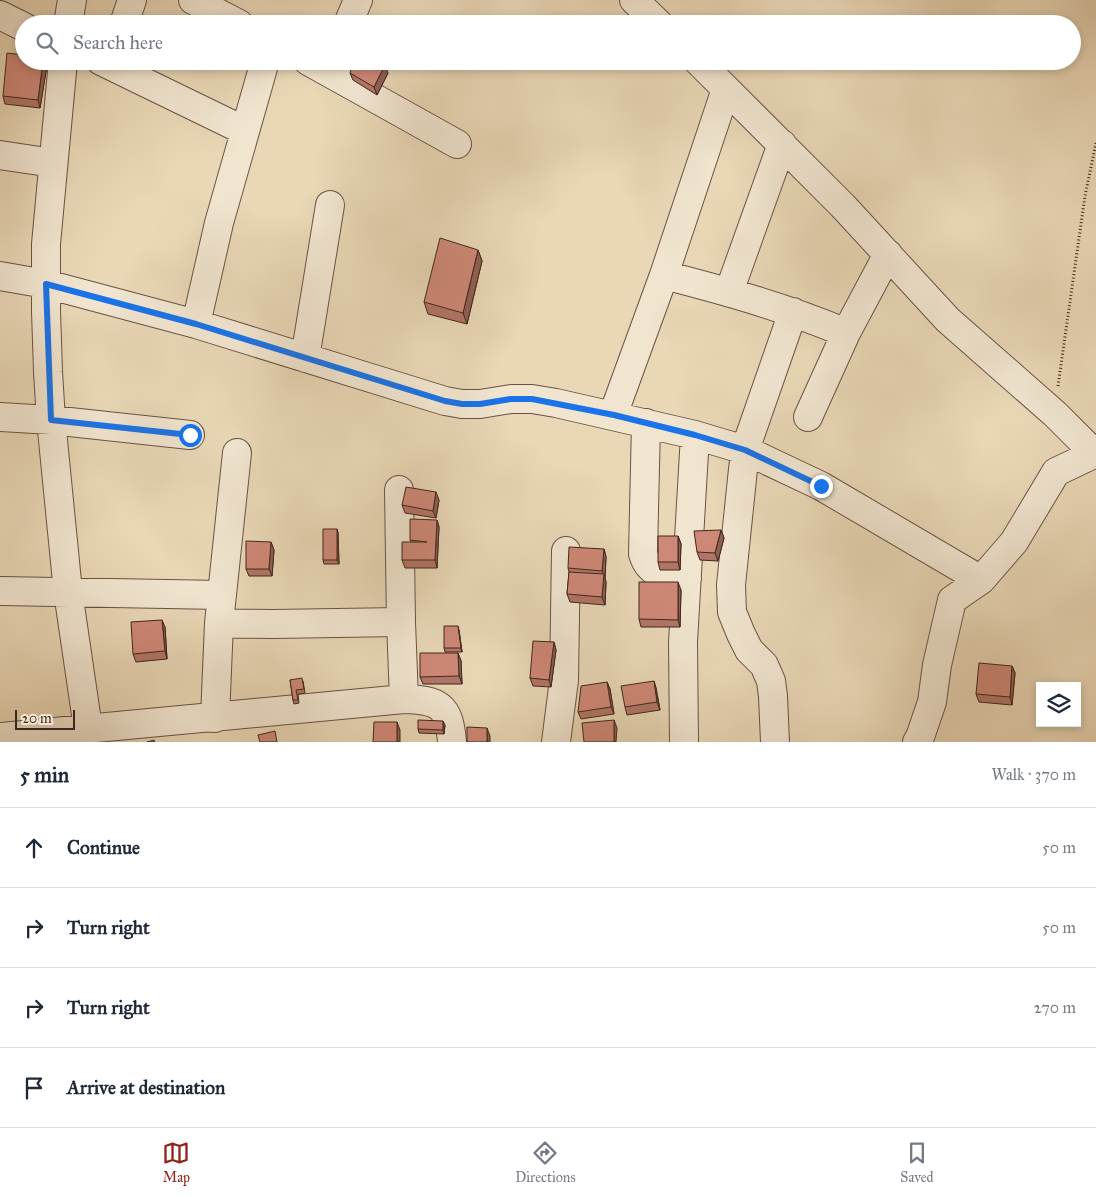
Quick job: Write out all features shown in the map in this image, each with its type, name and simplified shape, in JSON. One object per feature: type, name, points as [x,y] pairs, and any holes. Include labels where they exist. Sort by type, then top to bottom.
[{"type":"street","points":[[70,15],[72,0]]},
{"type":"street","points":[[127,15],[132,0]]},
{"type":"street","points":[[193,0],[222,15]]},
{"type":"street","points":[[352,15],[358,0]]},
{"type":"street","points":[[634,0],[650,15]]},
{"type":"street","points":[[0,15],[15,22]]},
{"type":"street","points":[[62,70],[46,244],[51,420],[68,592],[89,735]]},
{"type":"street","points":[[122,70],[245,131]]},
{"type":"street","points":[[196,324],[219,223],[262,70]]},
{"type":"street","points":[[331,70],[457,144]]},
{"type":"street","points":[[707,70],[843,206],[948,320],[1055,414],[1095,453],[1056,472],[1014,542],[981,580],[952,600],[936,664],[932,702],[917,742]]},
{"type":"street","points":[[614,415],[664,275],[726,89]]},
{"type":"street","points":[[729,292],[782,144]]},
{"type":"street","points":[[0,155],[53,163]]},
{"type":"street","points":[[305,358],[330,205]]},
{"type":"street","points":[[808,417],[846,333],[888,254]]},
{"type":"street","points":[[664,275],[729,292],[793,312],[846,333]]},
{"type":"street","points":[[0,276],[46,284],[196,324],[445,401],[462,404],[480,404],[511,399],[532,399],[614,415],[695,435],[745,450],[828,490],[981,580]]},
{"type":"street","points":[[775,742],[771,681],[764,665],[749,650],[740,634],[732,612],[731,585],[745,450],[793,312]]},
{"type":"street","points":[[0,417],[51,420],[190,435]]},
{"type":"street","points":[[646,423],[643,554],[649,568],[654,571],[687,578]]},
{"type":"street","points":[[684,742],[683,642],[695,435]]},
{"type":"street","points":[[215,718],[219,623],[237,453]]},
{"type":"street","points":[[399,490],[404,698]]},
{"type":"street","points":[[556,742],[564,680],[566,551]]},
{"type":"street","points":[[0,591],[222,595]]},
{"type":"street","points":[[219,623],[401,622]]},
{"type":"street","points":[[0,737],[89,735],[215,718],[404,698],[426,699],[438,704],[446,714],[451,730],[452,742]]},
{"type":"path","points":[[1055,414],[1085,196],[1096,143]]},
{"type":"building","points":[[7,53],[15,54],[15,70],[42,70],[38,100],[3,96]]},
{"type":"building","points":[[351,70],[382,70],[374,87],[350,73]]},
{"type":"building","points":[[440,238],[478,250],[463,313],[424,302]]},
{"type":"building","points":[[406,487],[436,492],[433,511],[402,505]]},
{"type":"building","points":[[410,519],[437,520],[435,560],[402,560],[402,542],[427,542],[410,540]]},
{"type":"building","points":[[323,529],[337,529],[337,560],[323,560]]},
{"type":"building","points":[[721,530],[715,553],[697,552],[694,531]]},
{"type":"building","points":[[658,536],[678,536],[678,562],[658,562]]},
{"type":"building","points":[[246,541],[271,542],[269,569],[246,569]]},
{"type":"building","points":[[569,547],[604,549],[602,571],[568,568]]},
{"type":"building","points":[[569,572],[604,574],[602,597],[567,594]]},
{"type":"building","points":[[639,582],[678,582],[678,620],[639,619]]},
{"type":"building","points":[[162,620],[165,651],[133,654],[131,622]]},
{"type":"building","points":[[444,626],[458,626],[461,648],[444,648]]},
{"type":"building","points":[[533,641],[554,642],[549,680],[530,678]]},
{"type":"building","points":[[420,653],[458,653],[459,676],[420,677]]},
{"type":"building","points":[[979,663],[1012,666],[1010,697],[976,694]]},
{"type":"building","points":[[302,678],[304,689],[296,690],[298,700],[293,700],[290,680]]},
{"type":"building","points":[[654,681],[657,702],[625,707],[621,686]]},
{"type":"building","points":[[607,682],[611,707],[578,712],[581,686]]},
{"type":"building","points":[[418,720],[443,721],[443,730],[418,729]]},
{"type":"building","points":[[614,720],[614,742],[584,742],[582,723]]},
{"type":"building","points":[[374,722],[397,722],[397,742],[373,742]]},
{"type":"building","points":[[467,727],[487,728],[487,742],[467,742]]},
{"type":"building","points":[[275,731],[277,742],[260,742],[258,735]]},
{"type":"route","points":[[190,435],[51,420],[46,284],[196,324],[445,401],[462,404],[480,404],[511,399],[532,399],[614,415],[695,435],[745,450],[821,486]]}]
